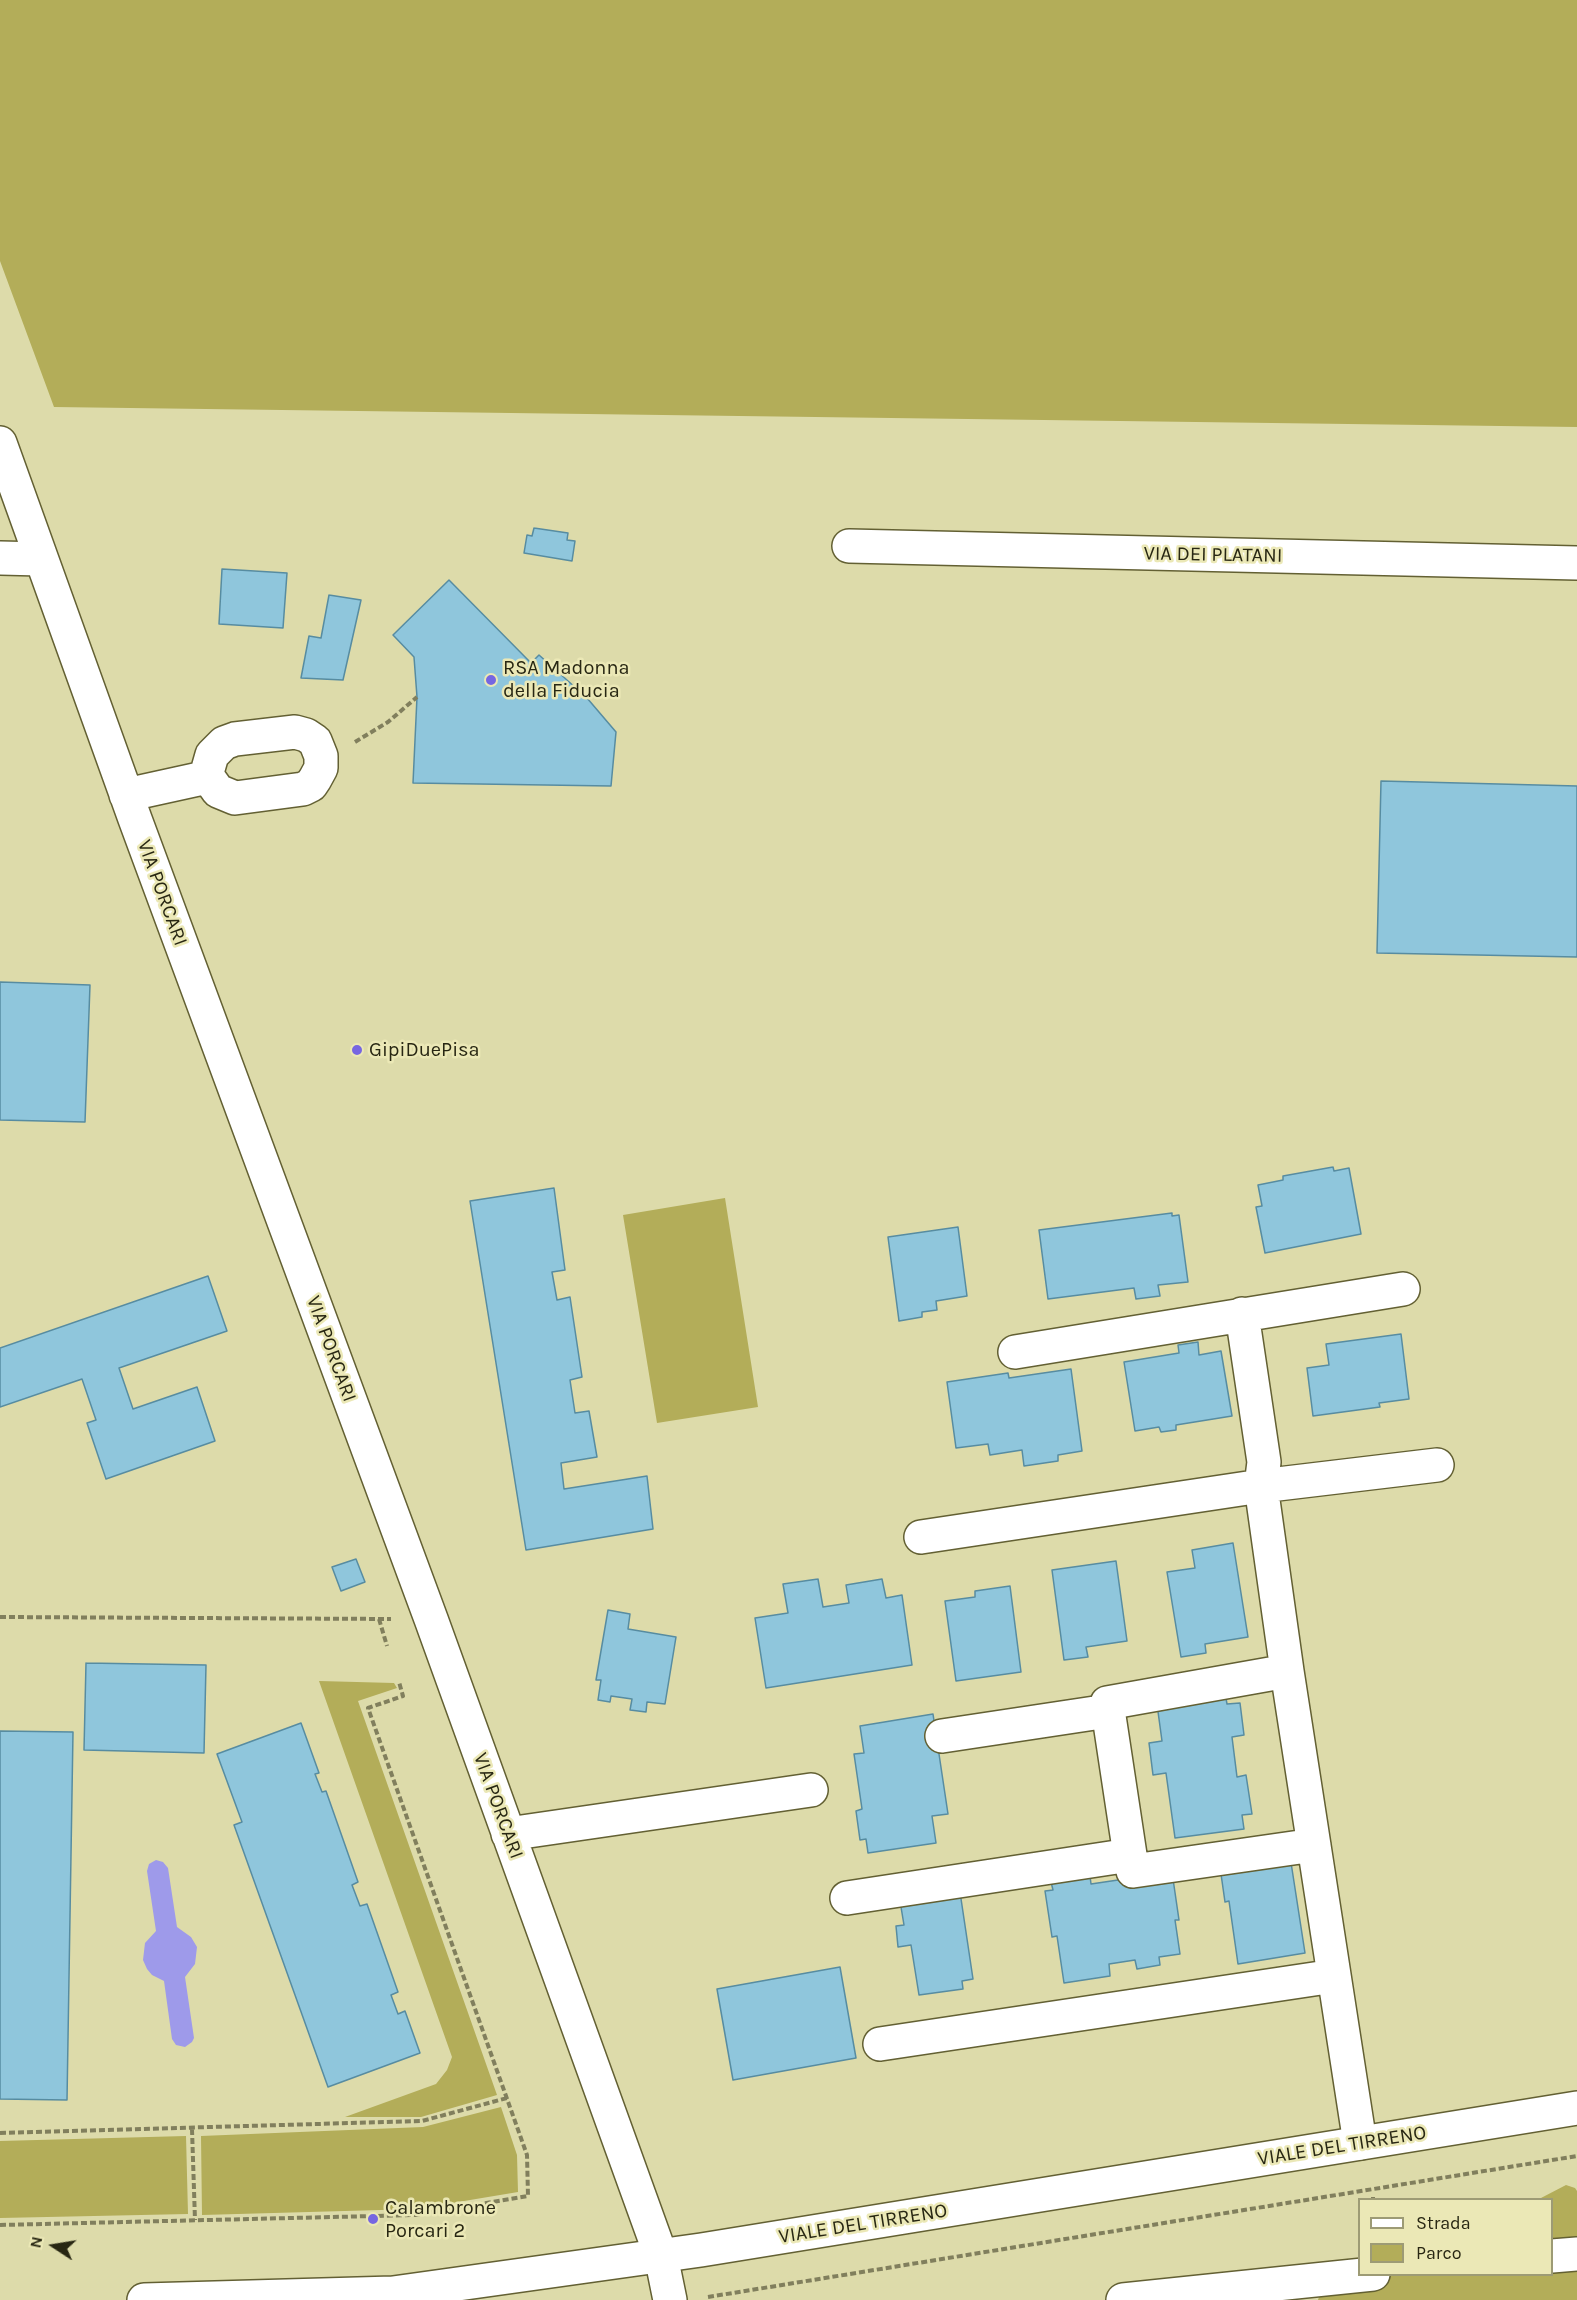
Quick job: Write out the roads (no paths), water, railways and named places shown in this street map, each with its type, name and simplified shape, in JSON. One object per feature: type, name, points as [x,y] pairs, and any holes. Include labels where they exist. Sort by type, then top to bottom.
[{"type":"street","name":"VIA PORCARI","points":[[0,443],[126,795],[431,1619],[661,2256],[685,2299]]},
{"type":"street","name":"VIA DEI PLATANI","points":[[849,546],[1577,563]]},
{"type":"street","points":[[0,558],[41,559]]},
{"type":"street","points":[[126,795],[208,777]]},
{"type":"street","points":[[1015,1352],[1403,1289]]},
{"type":"street","points":[[1242,1314],[1264,1462],[1261,1486],[1287,1671],[1359,2143]]},
{"type":"street","points":[[921,1537],[1261,1486],[1437,1465]]},
{"type":"street","points":[[1287,1671],[1107,1702],[1130,1855],[1133,1871],[1314,1845]]},
{"type":"street","points":[[942,1736],[1108,1711]]},
{"type":"street","points":[[508,1834],[811,1790]]},
{"type":"street","points":[[847,1898],[1130,1855]]},
{"type":"street","points":[[880,2044],[1334,1976]]},
{"type":"street","name":"VIALE DEL TIRRENO","points":[[144,2300],[394,2296],[661,2256],[1577,2108]]},
{"type":"street","points":[[1553,2256],[1577,2254]]},
{"type":"street","points":[[1123,2300],[1358,2276]]},
{"type":"place","name":"RSA Madonna della Fiducia","points":[[491,680]]},
{"type":"place","name":"GipiDuePisa","points":[[357,1050]]},
{"type":"place","name":"Calambrone Porcari 2","points":[[373,2219]]}]
